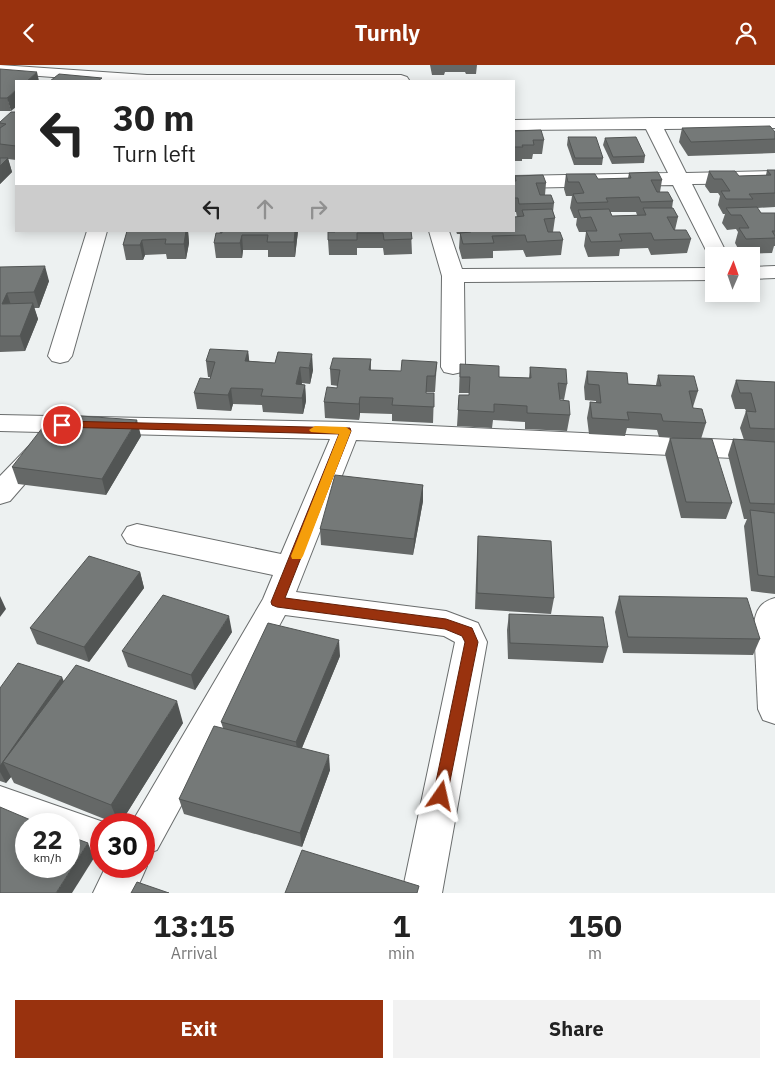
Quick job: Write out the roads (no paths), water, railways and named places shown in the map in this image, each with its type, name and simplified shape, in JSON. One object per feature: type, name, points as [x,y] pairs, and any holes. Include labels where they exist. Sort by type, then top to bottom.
[{"type":"street","points":[[1,69],[148,76],[400,75]]},
{"type":"street","points":[[652,123],[678,179],[713,247]]},
{"type":"street","points":[[515,125],[775,123]]},
{"type":"street","points":[[515,182],[775,177]]},
{"type":"street","points":[[60,356],[97,232]]},
{"type":"street","points":[[439,232],[453,276],[454,367]]},
{"type":"street","points":[[760,273],[775,272]]},
{"type":"street","points":[[453,276],[705,274]]},
{"type":"street","points":[[0,423],[346,431],[775,451]]},
{"type":"street","points":[[0,494],[62,425]]},
{"type":"street","points":[[155,818],[277,602],[346,431]]},
{"type":"street","points":[[137,535],[292,568]]},
{"type":"street","points":[[277,602],[446,624],[467,632],[471,642],[422,893]]},
{"type":"street","points":[[775,610],[771,614],[770,624],[775,709]]},
{"type":"street","points":[[0,803],[28,813]]},
{"type":"street","points":[[113,893],[121,878]]}]
